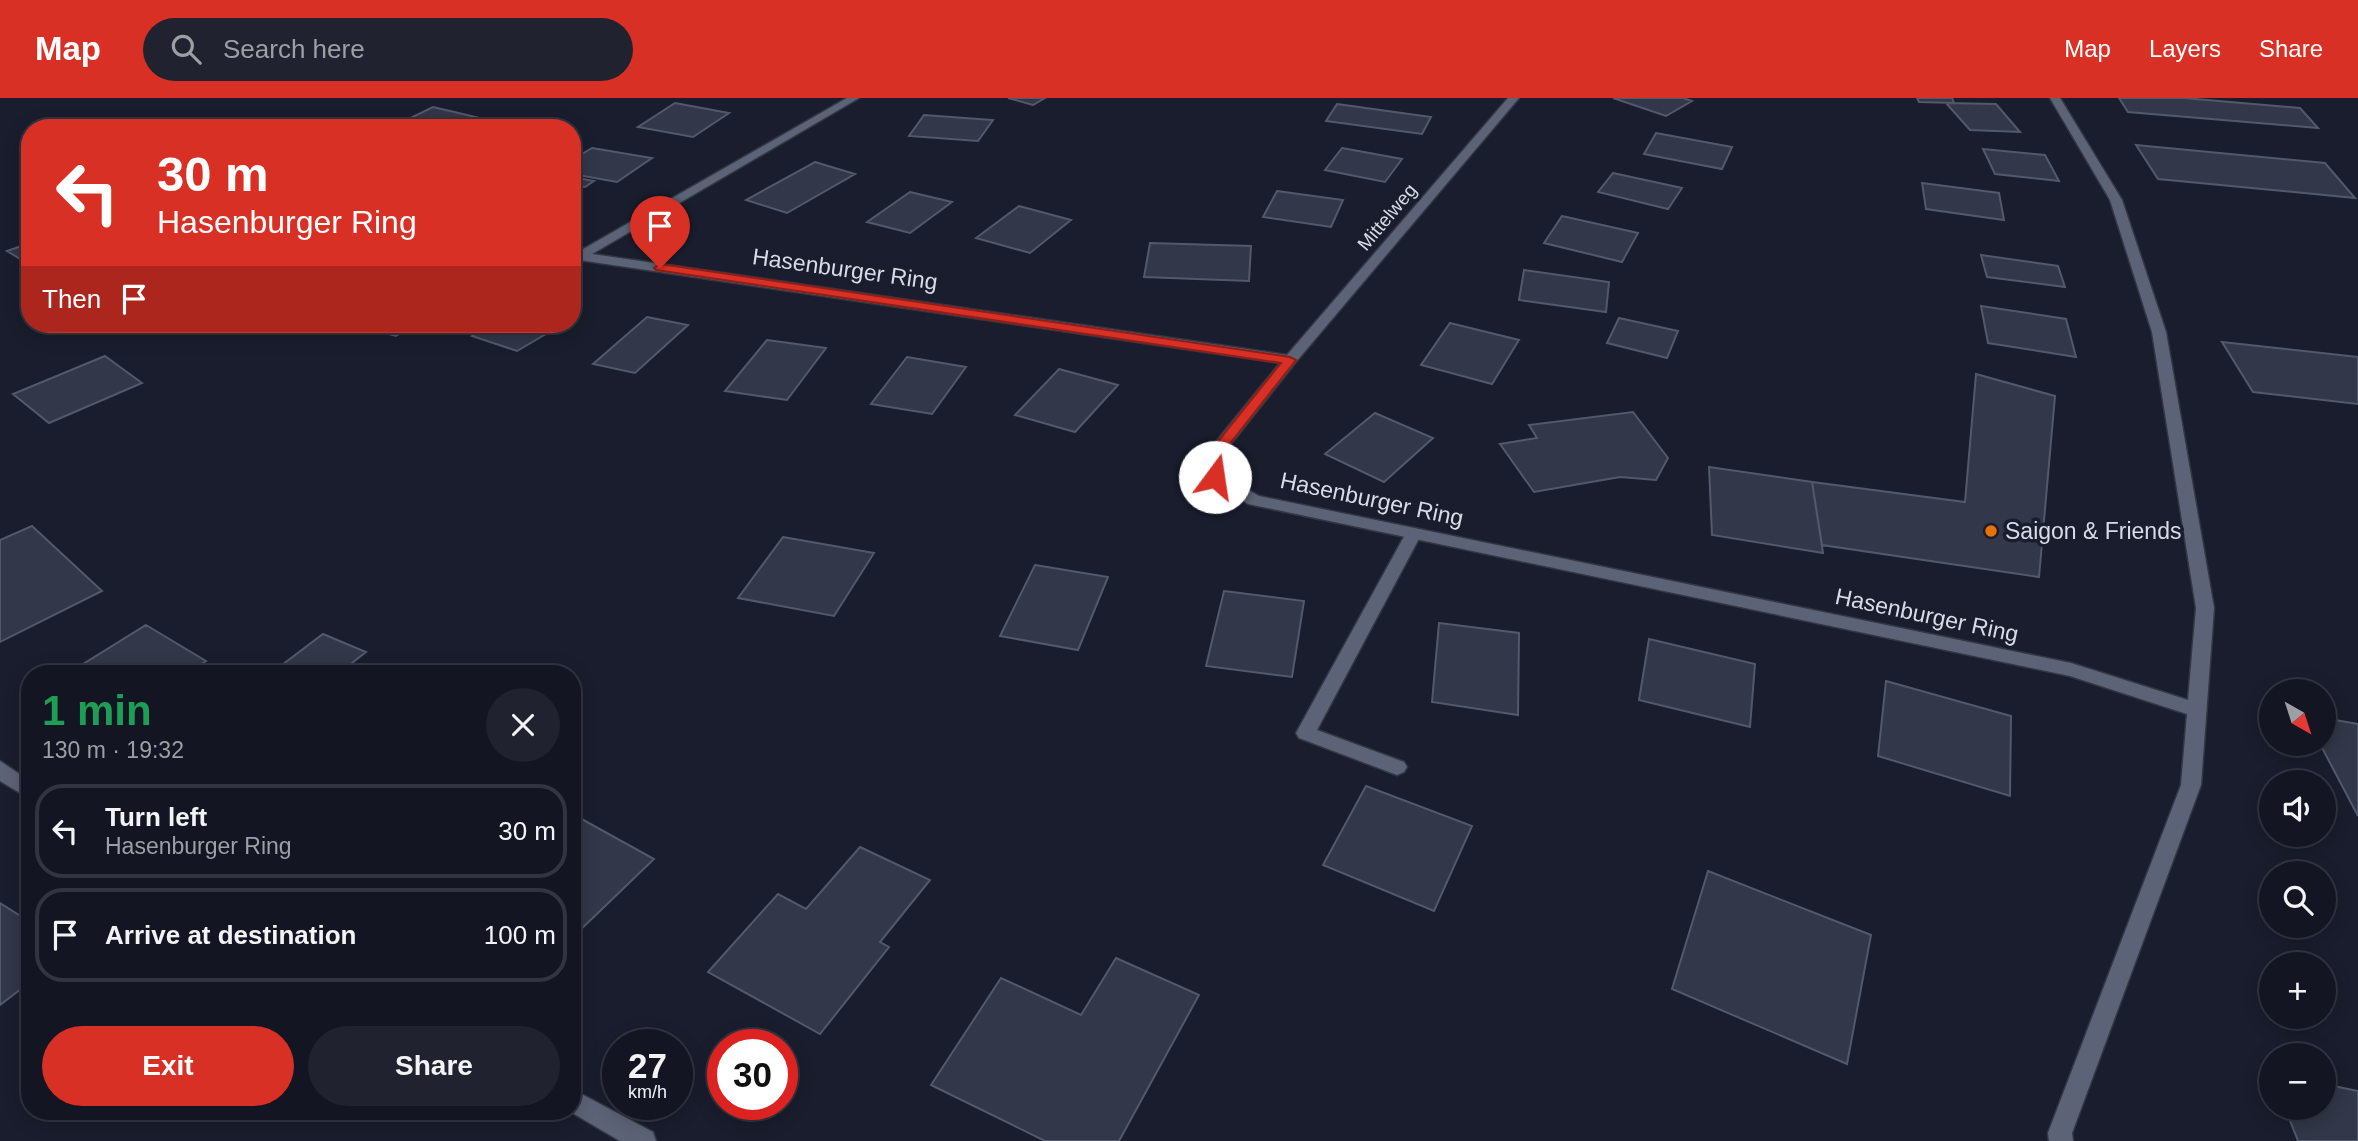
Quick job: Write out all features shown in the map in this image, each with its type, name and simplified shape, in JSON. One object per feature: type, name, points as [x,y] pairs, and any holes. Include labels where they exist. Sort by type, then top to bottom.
[{"type":"street","name":"Hasenburger Ring","points":[[581,253],[853,98]]},
{"type":"street","name":"Mittelweg","points":[[1290,360],[1514,98]]},
{"type":"street","points":[[2055,98],[2116,200],[2159,332],[2205,608],[2191,785],[2060,1133],[2061,1141]]},
{"type":"street","name":"Hasenburger Ring","points":[[581,257],[1290,360]]},
{"type":"street","name":"Hasenburger Ring","points":[[1290,360],[1218,450],[1215,477],[1254,500],[2071,670],[2199,710]]},
{"type":"street","points":[[1397,767],[1306,733],[1414,533]]},
{"type":"street","points":[[0,769],[21,786]]},
{"type":"street","points":[[581,1105],[644,1141]]},
{"type":"building","points":[[1008,98],[1045,98],[1033,105]]},
{"type":"building","points":[[1613,98],[1683,98],[1692,101],[1666,116]]},
{"type":"building","points":[[1917,98],[1952,98],[1954,103],[1919,102]]},
{"type":"building","points":[[2119,98],[2184,98],[2300,108],[2318,128],[2128,112]]},
{"type":"building","points":[[675,103],[729,113],[693,137],[638,127]]},
{"type":"building","points":[[1946,103],[1996,104],[2020,132],[1970,130]]},
{"type":"building","points":[[1337,104],[1431,117],[1422,134],[1326,121]]},
{"type":"building","points":[[433,107],[476,117],[472,119],[408,119]]},
{"type":"building","points":[[924,115],[993,120],[978,141],[909,136]]},
{"type":"building","points":[[1656,133],[1732,147],[1722,169],[1644,154]]},
{"type":"building","points":[[2136,145],[2325,163],[2355,198],[2158,179]]},
{"type":"building","points":[[592,148],[652,158],[617,182],[581,176],[581,155]]},
{"type":"building","points":[[1342,148],[1402,159],[1385,182],[1325,170]]},
{"type":"building","points":[[1983,149],[2045,155],[2059,181],[1995,174]]},
{"type":"building","points":[[815,162],[855,174],[787,213],[746,200]]},
{"type":"building","points":[[1613,173],[1682,188],[1668,209],[1598,192]]},
{"type":"building","points":[[581,179],[594,181],[581,186]]},
{"type":"building","points":[[1922,183],[1999,193],[2004,220],[1926,209]]},
{"type":"building","points":[[1277,191],[1343,200],[1331,227],[1263,217]]},
{"type":"building","points":[[910,192],[952,202],[910,233],[867,222]]},
{"type":"building","points":[[1019,206],[1071,220],[1030,253],[976,238]]},
{"type":"building","points":[[1562,216],[1638,233],[1622,262],[1544,243]]},
{"type":"building","points":[[1150,243],[1251,246],[1249,281],[1144,277]]},
{"type":"building","points":[[21,246],[21,260],[7,251]]},
{"type":"building","points":[[1981,255],[2058,266],[2065,287],[1987,277]]},
{"type":"building","points":[[1524,270],[1609,282],[1606,312],[1519,300]]},
{"type":"building","points":[[1981,306],[2066,319],[2076,357],[1988,343]]},
{"type":"building","points":[[647,317],[688,325],[635,373],[593,364]]},
{"type":"building","points":[[1619,318],[1678,331],[1667,358],[1607,343]]},
{"type":"building","points":[[1450,323],[1519,340],[1492,384],[1421,365]]},
{"type":"building","points":[[477,333],[548,333],[517,351],[472,336]]},
{"type":"building","points":[[767,340],[826,348],[787,400],[725,391]]},
{"type":"building","points":[[2222,342],[2358,357],[2358,404],[2253,392]]},
{"type":"building","points":[[105,356],[142,383],[49,423],[13,394]]},
{"type":"building","points":[[907,357],[966,367],[932,414],[871,404]]},
{"type":"building","points":[[1059,369],[1118,385],[1075,432],[1015,415]]},
{"type":"building","points":[[1976,374],[2055,396],[2039,577],[1822,545],[1812,482],[1965,502]]},
{"type":"building","points":[[1633,412],[1668,458],[1656,480],[1620,477],[1534,492],[1500,444],[1537,438],[1529,425]]},
{"type":"building","points":[[1375,413],[1433,438],[1384,482],[1325,454]]},
{"type":"building","points":[[1709,467],[1812,482],[1823,553],[1712,535]]},
{"type":"building","points":[[32,526],[102,591],[0,642],[0,540]]},
{"type":"building","points":[[783,537],[874,553],[834,616],[738,598]]},
{"type":"building","points":[[1035,565],[1108,577],[1078,650],[1000,636]]},
{"type":"building","points":[[1224,591],[1304,601],[1292,677],[1206,666]]},
{"type":"building","points":[[1439,623],[1519,633],[1518,715],[1432,702]]},
{"type":"building","points":[[146,625],[206,661],[200,665],[82,665]]},
{"type":"building","points":[[323,634],[366,652],[349,665],[282,665]]},
{"type":"building","points":[[1649,639],[1755,664],[1750,727],[1639,700]]},
{"type":"building","points":[[1886,681],[2011,716],[2010,796],[1878,756]]},
{"type":"building","points":[[2336,720],[2358,724],[2358,816],[2336,770],[2326,756],[2336,756]]},
{"type":"building","points":[[1366,786],[1472,826],[1434,911],[1323,865]]},
{"type":"building","points":[[581,819],[654,859],[581,929]]},
{"type":"building","points":[[860,847],[930,880],[880,942],[889,947],[820,1034],[708,972],[778,894],[806,909]]},
{"type":"building","points":[[1708,871],[1871,935],[1847,1064],[1672,989]]},
{"type":"building","points":[[0,903],[21,916],[21,989],[0,1005]]},
{"type":"building","points":[[1116,958],[1199,995],[1119,1141],[1045,1141],[931,1085],[1001,978],[1081,1015]]},
{"type":"building","points":[[2336,1086],[2358,1091],[2358,1141],[2298,1141],[2290,1120],[2336,1120]]},
{"type":"place","name":"Saigon & Friends","points":[[1991,531]]},
{"type":"route","points":[[660,268],[1290,360],[1218,450],[1215,477]]}]
